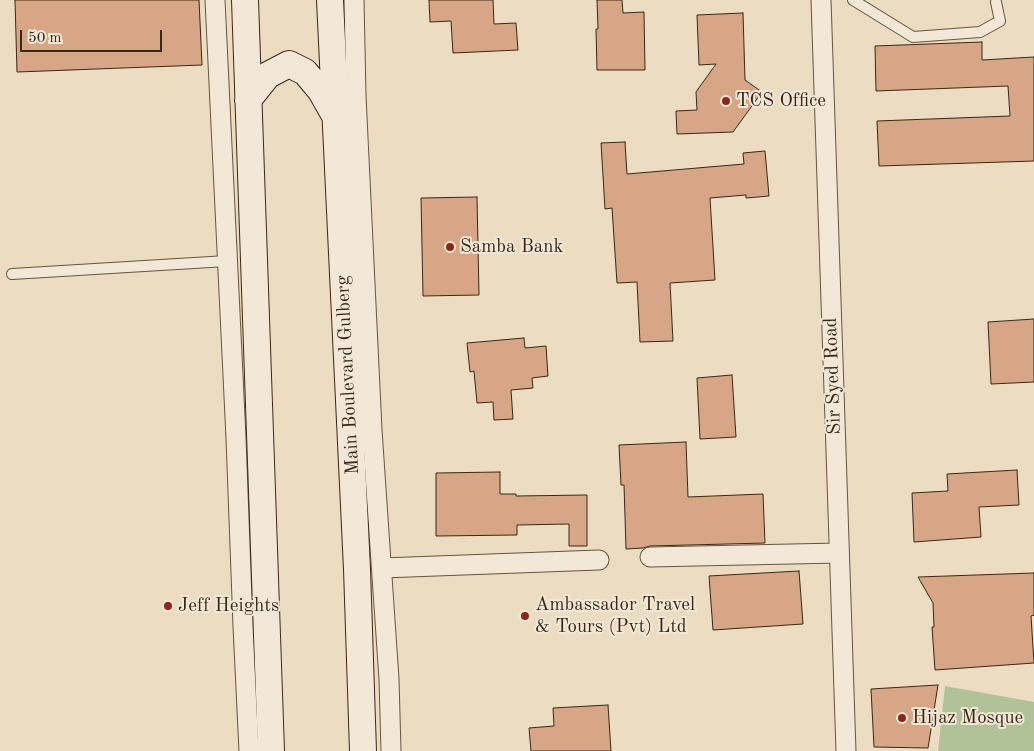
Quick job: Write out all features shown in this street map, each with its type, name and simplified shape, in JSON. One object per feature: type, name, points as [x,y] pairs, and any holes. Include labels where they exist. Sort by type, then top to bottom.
[{"type":"main road","points":[[245,0],[271,751]]},
{"type":"main road","name":"Main Boulevard Gulberg","points":[[330,0],[357,559],[363,751]]},
{"type":"main road","points":[[248,100],[268,75],[289,64],[305,72],[321,91],[336,117]]},
{"type":"street","points":[[215,0],[249,751]]},
{"type":"street","points":[[354,0],[372,430],[389,679],[391,751]]},
{"type":"street","name":"Sir Syed Road","points":[[821,0],[846,751]]},
{"type":"street","points":[[650,557],[839,553]]},
{"type":"street","points":[[382,568],[599,560]]},
{"type":"lane","points":[[853,0],[913,37],[980,32],[1000,21],[996,2]]},
{"type":"lane","points":[[12,274],[227,261]]},
{"type":"green space","points":[[945,686],[1034,702],[1034,751],[938,751]]},
{"type":"building","points":[[15,0],[199,0],[202,65],[17,72]]},
{"type":"building","points":[[429,0],[493,0],[494,24],[516,23],[518,50],[453,53],[451,21],[430,22]]},
{"type":"building","points":[[597,0],[622,0],[623,13],[644,12],[645,70],[597,70]]},
{"type":"building","points":[[743,13],[745,80],[762,92],[733,132],[677,134],[676,111],[697,110],[696,92],[716,64],[699,65],[697,15]]},
{"type":"building","points":[[982,42],[982,60],[1034,57],[1034,161],[879,166],[877,121],[1010,116],[1008,86],[876,91],[875,46]]},
{"type":"building","points":[[625,142],[627,174],[744,164],[743,153],[765,151],[769,196],[746,198],[746,195],[710,198],[715,280],[670,283],[673,341],[640,342],[637,282],[617,283],[612,208],[605,209],[601,143]]},
{"type":"building","name":"Samba Bank","points":[[477,197],[479,295],[423,296],[421,198]]},
{"type":"building","points":[[1034,319],[1034,382],[991,384],[988,322]]},
{"type":"building","points":[[524,338],[525,348],[546,346],[548,376],[532,378],[533,388],[511,390],[513,419],[494,420],[493,402],[477,403],[474,371],[470,372],[467,343]]},
{"type":"building","points":[[732,375],[736,437],[700,439],[697,378]]},
{"type":"building","points":[[686,442],[688,497],[763,494],[765,543],[650,546],[626,549],[624,485],[621,485],[619,445]]},
{"type":"building","points":[[1017,470],[1019,505],[979,507],[981,537],[914,542],[912,493],[948,491],[947,474]]},
{"type":"building","points":[[500,472],[500,494],[516,494],[516,496],[587,495],[587,546],[569,546],[569,524],[517,525],[517,535],[436,536],[436,473]]},
{"type":"building","points":[[799,571],[803,624],[713,630],[709,576]]},
{"type":"building","points":[[1034,573],[1034,615],[1031,616],[1034,663],[935,670],[932,627],[934,627],[933,603],[918,577]]},
{"type":"building","name":"Hijaz Mosque","points":[[938,685],[928,748],[874,747],[871,689]]},
{"type":"building","points":[[608,705],[611,751],[531,751],[529,728],[554,726],[553,708]]},
{"type":"place","name":"TCS Office","points":[[726,101]]},
{"type":"place","name":"Samba Bank","points":[[450,247]]},
{"type":"place","name":"Jeff Heights","points":[[168,606]]},
{"type":"place","name":"Ambassador Travel & Tours (Pvt) Ltd","points":[[525,616]]},
{"type":"place","name":"Hijaz Mosque","points":[[902,718]]}]
